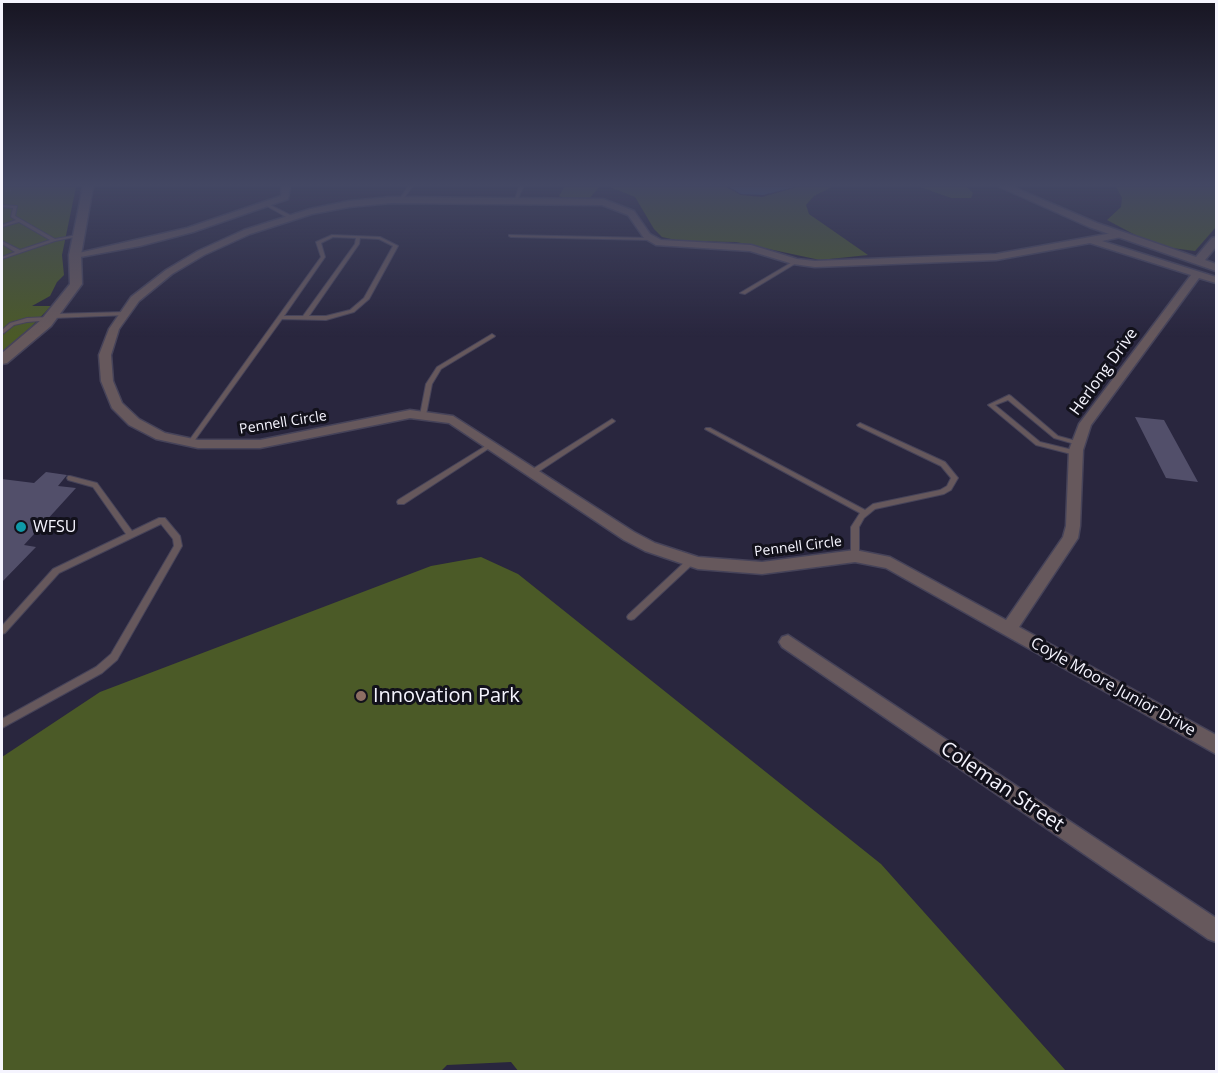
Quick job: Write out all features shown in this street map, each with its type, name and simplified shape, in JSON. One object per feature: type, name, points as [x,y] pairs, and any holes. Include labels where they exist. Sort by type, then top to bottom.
[{"type":"street","points":[[2,360],[52,317],[76,284],[77,237]]},
{"type":"street","points":[[75,255],[164,237]]},
{"type":"street","name":"Pennell Circle","points":[[234,237],[186,261],[143,292],[124,314],[110,338],[105,355],[107,381],[113,399],[124,415],[147,430],[190,443],[216,446],[260,444],[394,416],[423,415],[453,420],[629,536],[650,547],[691,561],[720,567],[762,568],[833,557],[872,558],[908,571],[1009,629]]},
{"type":"street","points":[[650,239],[666,244],[751,248],[796,262],[815,264],[987,257],[1106,237]]},
{"type":"street","points":[[1123,237],[1198,267],[1216,280]]},
{"type":"street","points":[[1089,240],[1198,267],[1216,268]]},
{"type":"street","points":[[1198,267],[1216,240]]},
{"type":"street","name":"Herlong Drive","points":[[1009,629],[1070,538],[1073,526],[1077,448],[1085,424],[1198,267]]},
{"type":"street","name":"Coyle Moore Junior Drive","points":[[1009,629],[1216,745]]},
{"type":"street","name":"Coleman Street","points":[[788,642],[1216,931]]},
{"type":"lane","points":[[49,237],[54,240]]},
{"type":"lane","points":[[2,258],[54,240],[71,237]]},
{"type":"lane","points":[[190,443],[323,257],[318,242],[329,237]]},
{"type":"lane","points":[[305,318],[357,244],[358,237]]},
{"type":"lane","points":[[281,317],[326,318],[352,311],[366,299],[396,246],[380,237]]},
{"type":"lane","points":[[561,237],[650,239]]},
{"type":"lane","points":[[2,242],[19,252]]},
{"type":"lane","points":[[743,293],[796,262]]},
{"type":"lane","points":[[2,332],[18,322],[52,317],[124,314]]},
{"type":"lane","points":[[423,415],[429,384],[439,368],[492,336]]},
{"type":"lane","points":[[1009,397],[1056,437],[1077,448],[1038,444],[990,405],[1009,397]]},
{"type":"lane","points":[[533,472],[612,421]]},
{"type":"lane","points":[[855,556],[855,527],[865,513],[878,505],[942,492],[949,488],[955,478],[954,473],[943,464],[860,425]]},
{"type":"lane","points":[[708,429],[865,513]]},
{"type":"lane","points":[[400,502],[492,444]]},
{"type":"lane","points":[[70,478],[95,485],[130,535]]},
{"type":"lane","points":[[2,631],[56,572],[162,520],[177,538],[178,546],[114,657],[99,670],[2,724]]},
{"type":"lane","points":[[630,617],[691,561]]},
{"type":"green space","points":[[2,237],[66,237],[62,255],[64,275],[57,282],[50,296],[32,306],[51,306],[2,352]]},
{"type":"green space","points":[[662,237],[842,237],[868,255],[820,260],[736,242],[680,241]]},
{"type":"green space","points":[[1139,237],[1207,237],[1195,251],[1172,248]]},
{"type":"green space","points":[[481,557],[518,574],[881,864],[1066,1071],[519,1072],[511,1062],[447,1065],[440,1072],[2,1071],[2,757],[100,692],[431,566]]},
{"type":"building","points":[[1135,417],[1164,420],[1198,482],[1166,478]]},
{"type":"building","name":"WFSU","points":[[46,472],[67,475],[58,486],[76,488],[24,545],[36,547],[2,582],[2,479],[34,483]]},
{"type":"place","name":"WFSU","points":[[21,527]]},
{"type":"place","name":"Innovation Park","points":[[361,696]]}]
